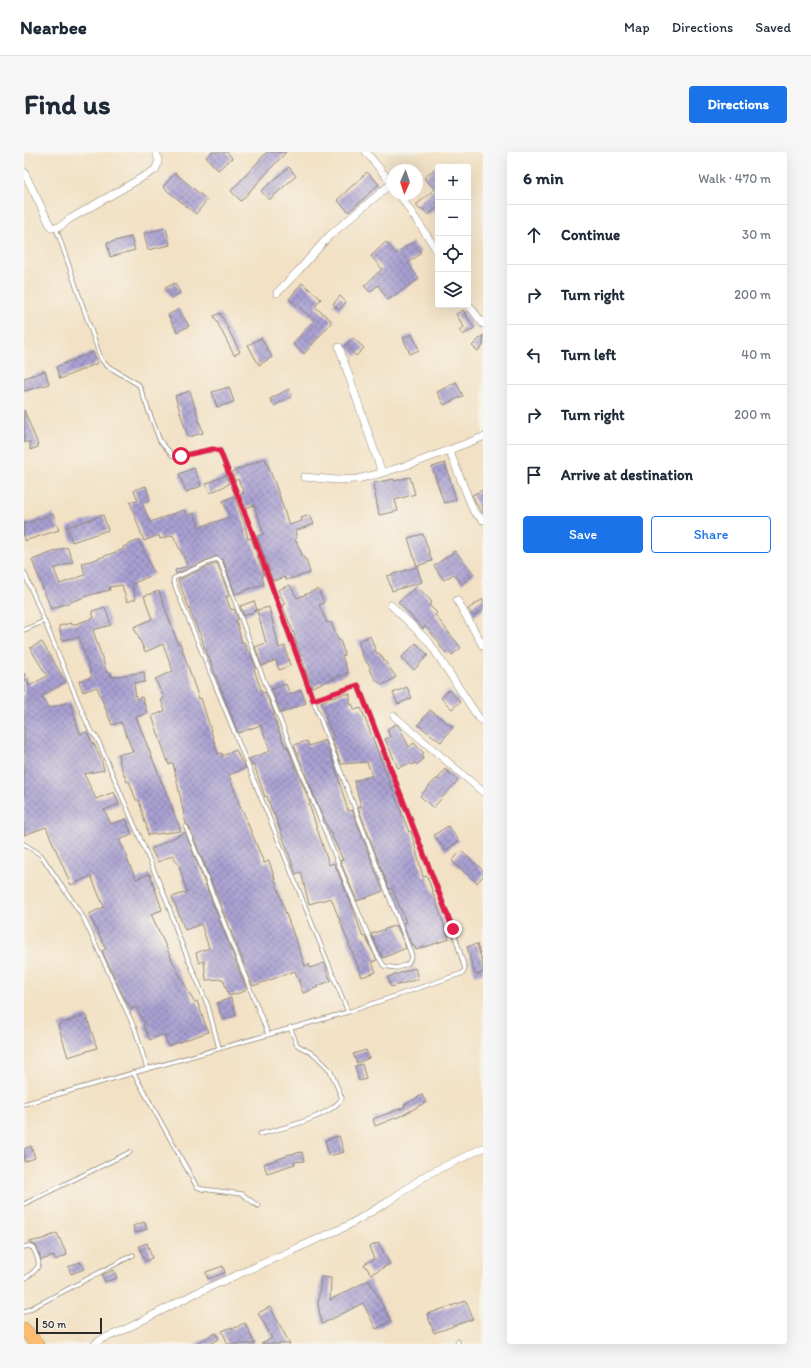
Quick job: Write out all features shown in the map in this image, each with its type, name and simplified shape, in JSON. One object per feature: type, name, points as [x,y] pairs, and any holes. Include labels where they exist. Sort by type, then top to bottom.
[{"type":"highway","points":[[24,1329],[37,1344]]},
{"type":"street","points":[[24,172],[51,227],[56,228],[155,170],[158,163],[156,152]]},
{"type":"street","points":[[366,152],[387,178]]},
{"type":"street","points":[[277,293],[300,270],[329,236],[387,188]]},
{"type":"street","points":[[403,200],[435,248]]},
{"type":"street","points":[[471,308],[483,324]]},
{"type":"street","points":[[339,347],[382,473]]},
{"type":"street","points":[[304,477],[337,480],[357,479],[420,461],[483,437]]},
{"type":"street","points":[[449,450],[474,512],[483,520]]},
{"type":"street","points":[[457,600],[483,646]]},
{"type":"street","points":[[391,605],[429,642],[478,716],[483,721]]},
{"type":"street","points":[[394,716],[483,792]]},
{"type":"street","points":[[95,1344],[102,1339],[122,1331],[194,1294],[347,1226],[386,1203],[428,1174],[483,1148]]},
{"type":"lane","points":[[56,228],[101,359],[106,366],[139,385],[160,441],[173,456],[181,456],[213,449],[220,451],[251,529],[313,700],[412,956],[408,964],[397,968],[384,966],[376,953],[348,888],[265,682],[220,561],[216,559],[174,578],[173,581],[348,1012]]},
{"type":"lane","points":[[24,572],[90,730],[97,738],[167,900],[178,935],[208,1006],[220,1048]]},
{"type":"lane","points":[[24,630],[44,621]]},
{"type":"lane","points":[[24,1104],[290,1027],[348,1012],[463,973],[465,969],[453,929],[358,685],[313,700]]},
{"type":"lane","points":[[186,827],[268,1034]]},
{"type":"lane","points":[[24,844],[41,855],[83,917],[135,1029],[147,1068]]},
{"type":"lane","points":[[260,1134],[290,1127],[336,1106],[342,1098],[330,1070],[315,1055],[296,1045],[290,1027]]},
{"type":"lane","points":[[133,1072],[197,1187],[202,1189],[242,1194],[258,1206]]},
{"type":"lane","points":[[24,1204],[130,1152]]},
{"type":"lane","points":[[24,1247],[28,1246],[33,1248],[39,1261],[38,1267],[24,1279]]},
{"type":"lane","points":[[24,1312],[133,1255]]},
{"type":"building","points":[[212,152],[227,152],[232,158],[218,170],[206,157]]},
{"type":"building","points":[[267,152],[286,152],[241,201],[231,191]]},
{"type":"building","points":[[289,167],[296,176],[269,200],[261,191]]},
{"type":"building","points":[[435,169],[435,189],[424,178]]},
{"type":"building","points":[[367,172],[379,184],[349,212],[337,200]]},
{"type":"building","points":[[175,173],[207,200],[196,214],[163,187]]},
{"type":"building","points":[[435,189],[435,209],[428,215],[423,209],[420,210],[416,205]]},
{"type":"building","points":[[166,228],[170,245],[148,250],[144,233]]},
{"type":"building","points":[[131,237],[135,250],[110,257],[107,243]]},
{"type":"building","points":[[386,242],[396,254],[412,242],[420,251],[420,254],[408,263],[419,279],[388,300],[378,285],[370,292],[364,286],[382,269],[371,256]]},
{"type":"building","points":[[175,283],[180,293],[171,298],[165,288]]},
{"type":"building","points":[[302,283],[321,299],[315,307],[331,320],[331,323],[304,354],[293,344],[314,320],[289,299]]},
{"type":"building","points":[[340,296],[346,302],[339,310],[333,304]]},
{"type":"building","points":[[179,309],[189,326],[177,332],[168,315]]},
{"type":"building","points":[[463,310],[474,328],[463,335],[459,330],[464,327],[456,314]]},
{"type":"building","points":[[220,313],[240,352],[234,355],[214,316]]},
{"type":"building","points":[[412,334],[419,350],[410,354],[403,338]]},
{"type":"building","points":[[483,335],[483,346],[478,351],[472,346]]},
{"type":"building","points":[[261,338],[272,357],[259,365],[248,345]]},
{"type":"building","points":[[353,338],[364,348],[356,356],[345,345]]},
{"type":"building","points":[[93,352],[98,363],[60,379],[56,367]]},
{"type":"building","points":[[45,371],[49,384],[24,391],[24,378]]},
{"type":"building","points":[[456,382],[463,396],[444,405],[437,392]]},
{"type":"building","points":[[229,387],[234,402],[217,407],[212,392]]},
{"type":"building","points":[[289,389],[292,396],[274,406],[270,399]]},
{"type":"building","points":[[190,391],[203,433],[188,437],[175,396]]},
{"type":"building","points":[[24,410],[38,447],[30,450],[30,442],[24,442]]},
{"type":"building","points":[[265,458],[289,525],[302,521],[301,518],[310,515],[314,524],[295,531],[297,538],[295,539],[304,559],[306,559],[310,573],[286,580],[285,577],[273,581],[257,536],[264,534],[254,505],[246,508],[240,494],[244,493],[238,479],[235,481],[232,472]]},
{"type":"building","points":[[445,463],[456,500],[444,503],[432,467]]},
{"type":"building","points":[[194,468],[201,486],[186,492],[179,474]]},
{"type":"building","points":[[226,475],[229,484],[210,493],[206,484]]},
{"type":"building","points":[[410,477],[415,494],[395,500],[398,511],[379,515],[373,483],[394,479],[394,481]]},
{"type":"building","points":[[146,486],[150,500],[142,503],[150,522],[184,510],[187,516],[194,513],[200,527],[230,517],[223,501],[234,496],[245,525],[248,539],[251,538],[264,575],[262,576],[264,584],[235,594],[223,560],[216,556],[176,574],[175,570],[188,566],[173,535],[160,539],[159,535],[144,541],[132,508],[130,502],[138,501],[134,490]]},
{"type":"building","points":[[483,490],[483,513],[472,495]]},
{"type":"building","points":[[53,514],[59,530],[24,541],[24,524]]},
{"type":"building","points":[[103,515],[108,530],[72,542],[67,527]]},
{"type":"building","points":[[423,534],[432,561],[417,566],[408,538]]},
{"type":"building","points":[[139,540],[154,574],[132,584],[136,599],[127,602],[122,585],[109,587],[110,590],[93,594],[51,609],[32,560],[67,547],[73,562],[54,569],[60,584],[85,575],[82,563],[124,549],[123,547]]},
{"type":"building","points":[[455,551],[474,574],[462,584],[454,574],[444,580],[434,566]]},
{"type":"building","points":[[216,563],[229,596],[226,597],[231,610],[234,609],[238,619],[236,620],[242,643],[244,642],[247,651],[249,650],[256,668],[254,669],[262,693],[265,692],[275,715],[273,715],[285,747],[287,746],[310,803],[309,804],[329,865],[334,863],[351,903],[363,937],[365,936],[377,960],[372,962],[376,972],[362,977],[331,898],[309,904],[301,872],[296,874],[274,813],[273,814],[267,796],[265,797],[254,765],[252,766],[249,759],[270,751],[261,725],[238,733],[205,650],[201,635],[178,580]]},
{"type":"building","points":[[417,567],[422,582],[392,591],[387,576]]},
{"type":"building","points":[[290,585],[297,598],[318,589],[324,603],[319,605],[327,623],[331,622],[338,640],[340,640],[345,655],[342,656],[348,673],[312,687],[294,637],[295,636],[282,605],[285,604],[278,590]]},
{"type":"building","points":[[417,586],[432,602],[429,605],[437,613],[435,615],[461,648],[452,655],[449,652],[446,653],[439,645],[441,644],[425,626],[423,629],[398,602]]},
{"type":"building","points":[[159,591],[178,644],[180,643],[199,699],[201,698],[218,754],[222,753],[222,756],[236,750],[246,768],[229,775],[241,809],[264,863],[269,861],[305,966],[309,964],[310,968],[324,963],[327,969],[326,970],[331,981],[303,993],[295,971],[253,986],[189,826],[186,824],[173,763],[169,765],[152,716],[165,711],[161,699],[164,698],[155,679],[173,671],[163,644],[145,652],[134,627],[152,619],[144,596]]},
{"type":"building","points":[[483,599],[483,610],[474,616],[468,609]]},
{"type":"building","points":[[254,601],[257,610],[244,616],[240,606]]},
{"type":"building","points":[[105,607],[111,625],[93,630],[107,673],[110,672],[112,677],[144,672],[145,682],[134,683],[136,699],[142,697],[147,713],[136,717],[181,831],[148,835],[139,800],[136,800],[129,781],[127,782],[120,764],[118,754],[133,752],[121,722],[112,725],[97,687],[83,692],[79,681],[92,677],[79,637],[62,640],[59,626],[71,623],[72,625],[94,618],[92,611]]},
{"type":"building","points":[[269,607],[279,648],[285,646],[290,666],[279,670],[276,660],[262,666],[255,647],[266,643],[257,610]]},
{"type":"building","points":[[370,636],[377,654],[379,653],[396,677],[383,685],[376,680],[369,669],[371,668],[364,659],[358,641]]},
{"type":"building","points":[[42,642],[66,682],[42,696],[48,708],[70,702],[80,734],[87,732],[94,744],[104,770],[84,774],[96,799],[114,792],[119,804],[104,810],[111,824],[126,819],[132,835],[119,840],[136,879],[150,874],[162,910],[151,914],[173,962],[194,1002],[197,1001],[208,1032],[168,1046],[164,1034],[150,1040],[143,1025],[145,1024],[136,1007],[131,1010],[102,951],[106,949],[89,914],[104,907],[91,876],[71,885],[46,827],[24,835],[24,673],[29,686],[47,676],[30,648]]},
{"type":"building","points":[[416,643],[428,655],[414,670],[401,658]]},
{"type":"building","points":[[286,684],[290,695],[301,690],[306,703],[281,713],[271,689]]},
{"type":"building","points":[[407,687],[412,698],[398,704],[393,693]]},
{"type":"building","points":[[449,690],[460,702],[452,709],[441,698]]},
{"type":"building","points":[[343,694],[350,694],[350,705],[352,704],[355,710],[361,708],[409,832],[411,831],[423,877],[427,876],[449,939],[416,950],[414,945],[412,946],[403,923],[406,922],[392,888],[389,889],[358,807],[361,806],[354,781],[372,776],[367,762],[341,764],[331,737],[333,736],[325,717],[327,716],[321,702]]},
{"type":"building","points":[[430,710],[453,727],[441,742],[418,725]]},
{"type":"building","points":[[396,724],[400,728],[409,747],[414,743],[424,753],[422,755],[423,759],[417,765],[415,763],[412,765],[410,763],[398,768],[385,739],[390,737],[387,729]]},
{"type":"building","points":[[325,740],[348,811],[352,810],[383,891],[357,901],[340,861],[343,860],[316,801],[294,745],[307,741],[309,746]]},
{"type":"building","points":[[445,769],[458,780],[433,808],[420,796],[436,779],[437,780]]},
{"type":"building","points":[[448,826],[459,841],[445,851],[434,835]]},
{"type":"building","points":[[185,832],[246,988],[245,991],[229,996],[223,979],[206,980],[204,961],[199,963],[196,953],[209,948],[201,924],[185,930],[172,897],[187,892],[178,863],[173,855],[158,862],[151,849]]},
{"type":"building","points":[[461,851],[483,870],[483,876],[477,883],[452,861]]},
{"type":"building","points":[[397,925],[406,948],[383,958],[371,934]]},
{"type":"building","points":[[477,944],[483,965],[483,973],[475,975],[467,947]]},
{"type":"building","points":[[415,968],[418,979],[391,987],[388,977]]},
{"type":"building","points":[[231,998],[236,1015],[223,1020],[217,1003]]},
{"type":"building","points":[[86,1015],[97,1048],[68,1057],[58,1025]]},
{"type":"building","points":[[366,1050],[369,1058],[357,1063],[353,1054]]},
{"type":"building","points":[[362,1064],[366,1079],[359,1081],[355,1066]]},
{"type":"building","points":[[422,1095],[426,1102],[403,1115],[375,1126],[373,1119],[405,1107],[404,1105]]},
{"type":"building","points":[[339,1136],[344,1152],[329,1156],[325,1140]]},
{"type":"building","points":[[31,1146],[35,1158],[24,1162],[24,1149]]},
{"type":"building","points":[[302,1152],[304,1161],[294,1162],[295,1164],[267,1173],[264,1164],[287,1156],[286,1155]]},
{"type":"building","points":[[144,1222],[147,1229],[135,1233],[133,1226]]},
{"type":"building","points":[[57,1233],[67,1255],[55,1260],[54,1256],[41,1260],[36,1246],[29,1242],[43,1239]]},
{"type":"building","points":[[147,1243],[152,1258],[145,1261],[139,1246]]},
{"type":"building","points":[[378,1243],[390,1264],[371,1274],[364,1264],[374,1259],[369,1247]]},
{"type":"building","points":[[80,1262],[84,1269],[71,1274],[68,1267]]},
{"type":"building","points":[[223,1266],[225,1273],[208,1279],[206,1272]]},
{"type":"building","points":[[114,1270],[117,1278],[105,1282],[102,1275]]},
{"type":"building","points":[[321,1277],[331,1278],[330,1300],[369,1280],[391,1321],[376,1329],[363,1303],[322,1324],[318,1305]]},
{"type":"building","points":[[466,1301],[473,1319],[434,1333],[427,1314]]},
{"type":"building","points":[[270,1307],[290,1344],[261,1344],[272,1338],[258,1313]]},
{"type":"building","points":[[245,1323],[255,1344],[228,1344],[222,1331],[232,1327],[232,1329]]},
{"type":"building","points":[[216,1333],[219,1339],[210,1344],[195,1344]]},
{"type":"route","points":[[181,456],[213,449],[220,451],[251,529],[313,700],[358,685],[453,929]]}]
